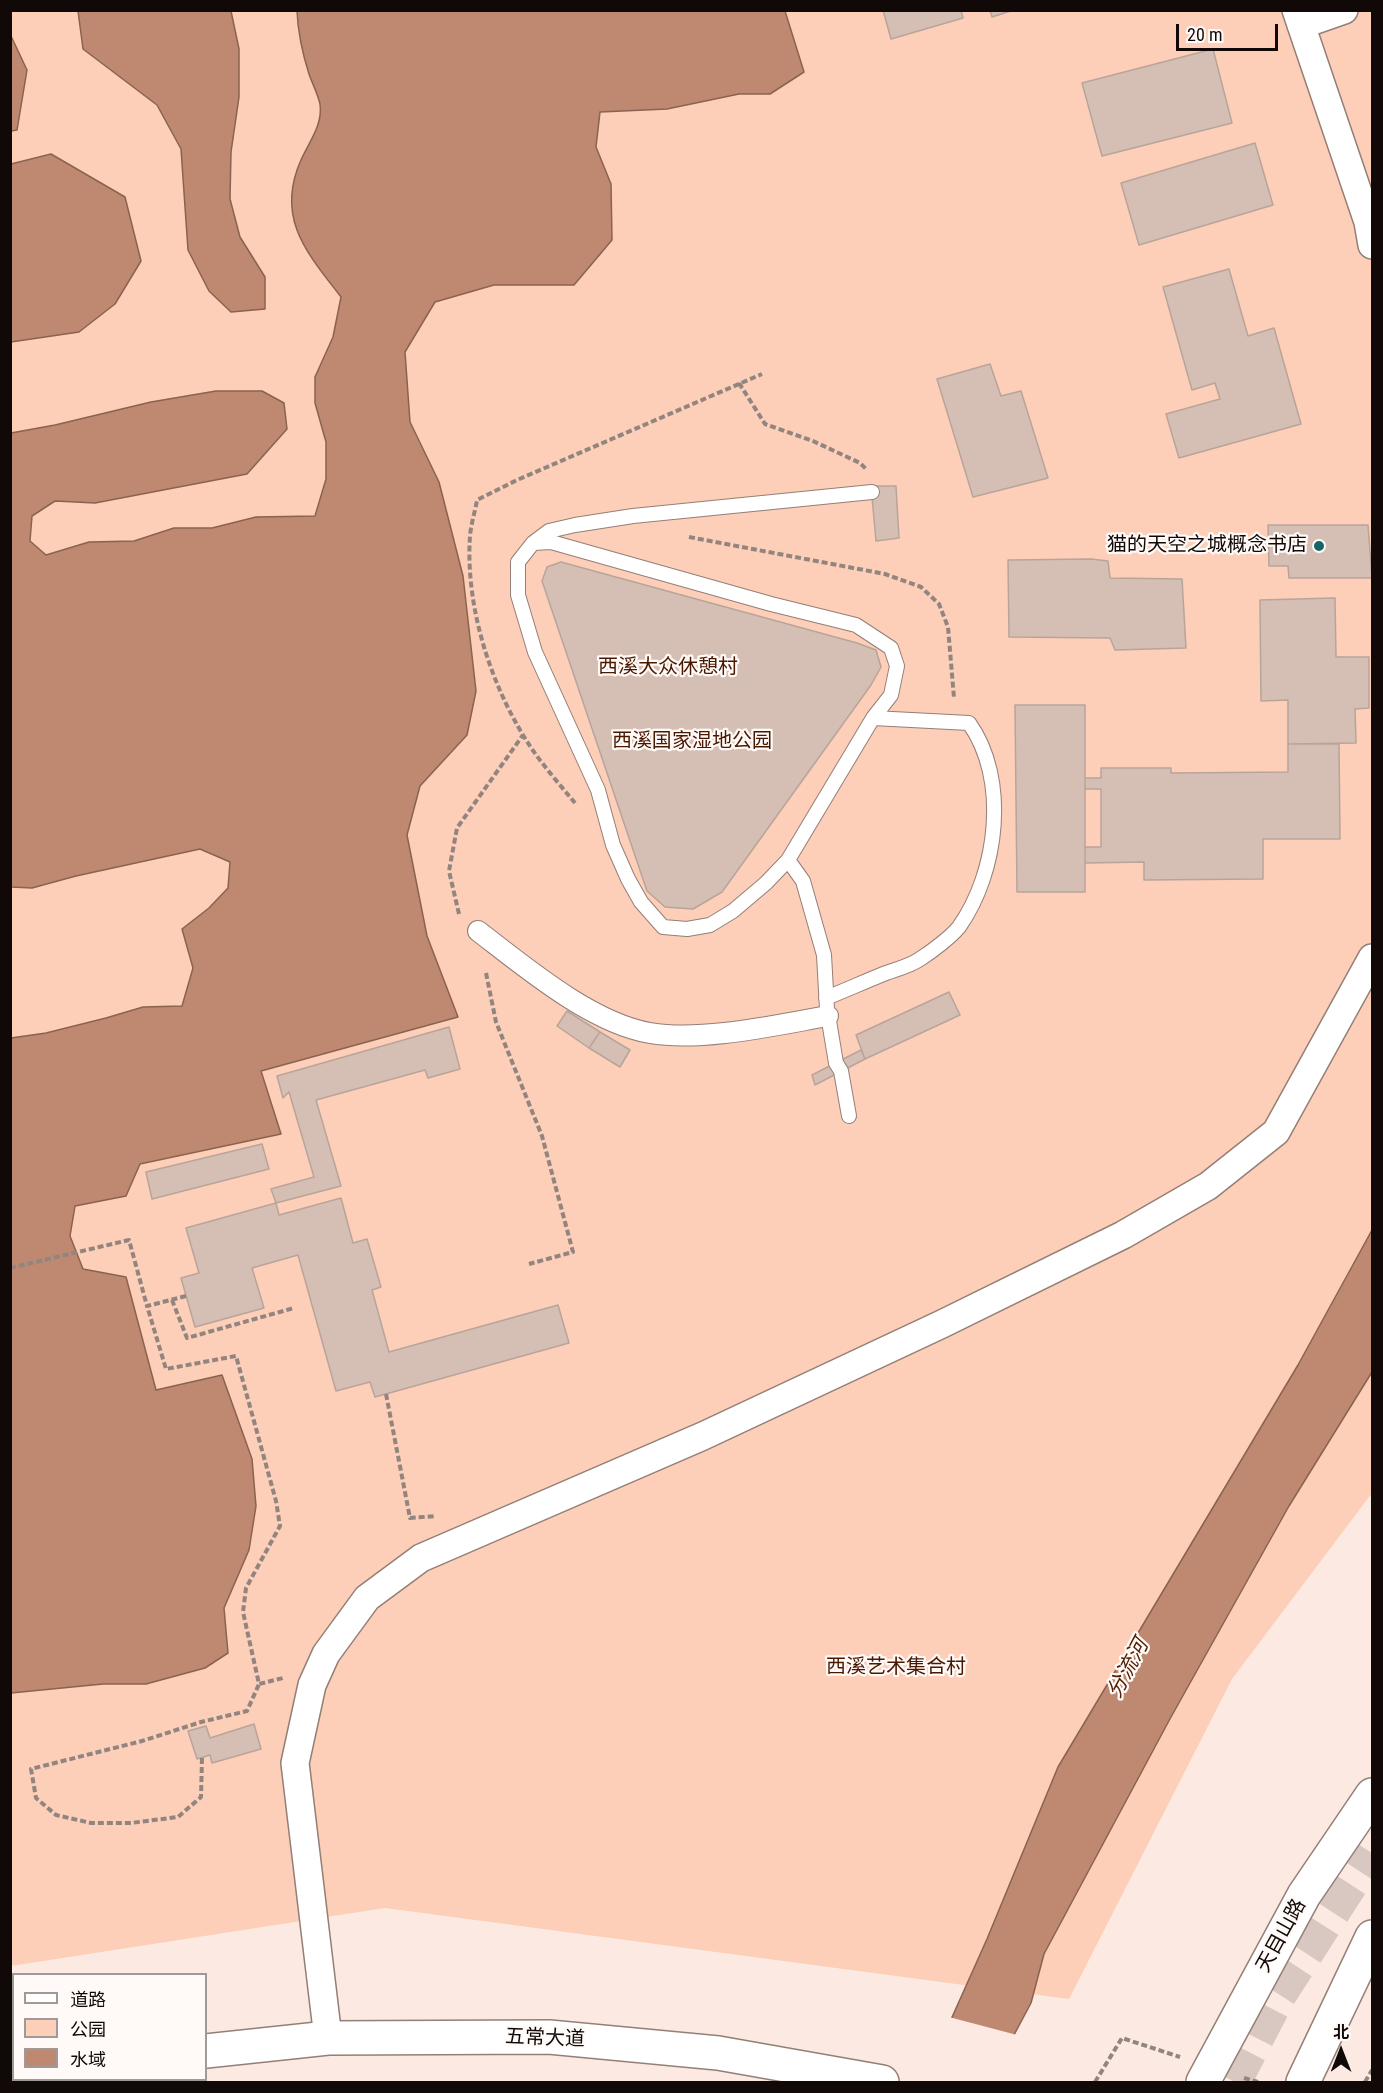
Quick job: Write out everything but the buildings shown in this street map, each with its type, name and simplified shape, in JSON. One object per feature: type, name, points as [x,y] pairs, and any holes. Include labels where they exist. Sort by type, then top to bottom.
[{"type":"main road","name":"天目山路","points":[[1207,2075],[1304,1895],[1372,1795]]},
{"type":"main road","points":[[1303,2082],[1372,1937]]},
{"type":"main road","name":"五常大道","points":[[207,2051],[328,2038],[549,2037],[718,2053],[881,2082]]},
{"type":"street","points":[[1344,10],[1299,18],[1368,222],[1372,245]]},
{"type":"street","points":[[478,931],[545,982],[601,1017],[650,1033],[700,1035],[772,1026],[827,1007]]},
{"type":"street","points":[[328,2038],[295,1763],[312,1685],[326,1654],[367,1599],[421,1558],[703,1436],[942,1324],[1123,1235],[1208,1186],[1276,1132],[1372,958]]},
{"type":"lane","points":[[533,543],[551,542],[771,604],[856,625],[891,648],[897,666],[891,695],[873,718],[788,860],[766,883],[733,911],[710,925],[687,929],[663,927],[641,902],[628,879],[613,845],[598,790],[535,652],[519,595],[518,562],[533,543],[549,531],[575,525],[623,517],[872,492]]},
{"type":"lane","points":[[827,1007],[919,961],[957,929],[976,899],[990,856],[994,816],[991,774],[980,738],[969,723],[873,718]]},
{"type":"lane","points":[[788,860],[803,881],[824,955],[827,1007],[836,1063],[841,1071],[849,1116]]},
{"type":"path","points":[[576,804],[533,751],[484,651],[471,585],[470,535],[477,500],[516,480],[762,374]]},
{"type":"path","points":[[739,383],[765,424],[822,445],[860,463],[867,471]]},
{"type":"path","points":[[685,536],[885,574],[921,587],[939,604],[948,627],[954,679],[954,722]]},
{"type":"path","points":[[523,734],[457,828],[448,872],[457,912],[478,931],[496,1022],[542,1136],[573,1252],[529,1264]]},
{"type":"path","points":[[10,1268],[129,1240],[166,1369],[236,1356],[276,1502],[279,1526],[244,1596],[243,1612],[259,1684],[246,1712],[201,1722],[142,1741],[31,1769],[36,1798],[56,1815],[91,1823],[131,1823],[178,1817],[201,1797],[202,1758]]},
{"type":"path","points":[[147,1306],[186,1296]]},
{"type":"path","points":[[172,1300],[187,1338],[294,1308]]},
{"type":"path","points":[[386,1394],[410,1518],[445,1515]]},
{"type":"path","points":[[259,1684],[290,1677],[312,1685]]},
{"type":"path","points":[[1095,2082],[1122,2038],[1207,2075],[1258,2082]]},
{"type":"path","points":[[1365,2082],[1372,2070]]},
{"type":"green space","name":"西溪国家湿地公园","points":[[11,11],[1372,11],[1372,1493],[1232,1679],[1069,1999],[385,1908],[11,1966]]},
{"type":"water","points":[[78,11],[231,11],[239,49],[239,97],[231,152],[230,199],[240,237],[265,277],[265,309],[231,312],[209,291],[188,250],[181,149],[157,105],[83,49]]},
{"type":"water","points":[[297,11],[785,11],[804,72],[770,94],[739,94],[667,109],[600,112],[596,147],[611,184],[612,240],[574,285],[494,285],[435,302],[405,352],[410,422],[439,482],[463,576],[476,691],[467,735],[420,786],[407,835],[427,936],[458,1017],[261,1071],[281,1134],[140,1164],[126,1196],[75,1206],[70,1236],[83,1269],[126,1277],[156,1390],[222,1375],[252,1459],[256,1506],[249,1550],[224,1608],[228,1653],[205,1668],[146,1684],[103,1684],[11,1693],[11,1038],[46,1033],[143,1007],[182,1006],[193,968],[182,929],[209,908],[228,888],[230,862],[200,849],[32,888],[11,887],[11,433],[151,402],[216,391],[262,391],[284,403],[287,429],[247,474],[95,503],[55,501],[32,516],[30,541],[46,555],[89,542],[134,541],[174,528],[212,528],[256,517],[315,516],[326,479],[326,442],[315,403],[315,377],[333,337],[341,297],[307,250],[293,217],[294,181],[301,160],[315,133],[320,112],[319,100],[302,50]]},
{"type":"water","points":[[11,36],[27,70],[17,130],[11,131]]},
{"type":"water","points":[[51,154],[125,197],[141,261],[115,304],[79,332],[11,342],[11,164]]},
{"type":"water","name":"分流河","points":[[1372,1230],[1372,1372],[1289,1506],[1171,1717],[1044,1954],[1031,2003],[989,2082],[923,2082],[987,1939],[1058,1767],[1298,1365]]},
{"type":"pier","points":[[949,2017],[1017,2035],[993,2082],[920,2082]]},
{"type":"tunnel","points":[[1235,2082],[1280,1995],[1372,1853]]},
{"type":"place","name":"猫的天空之城概念书店","points":[[1319,546]]},
{"type":"park label","name":"西溪大众休憩村","points":[[668,668]]},
{"type":"park label","name":"西溪艺术集合村","points":[[896,1668]]}]
